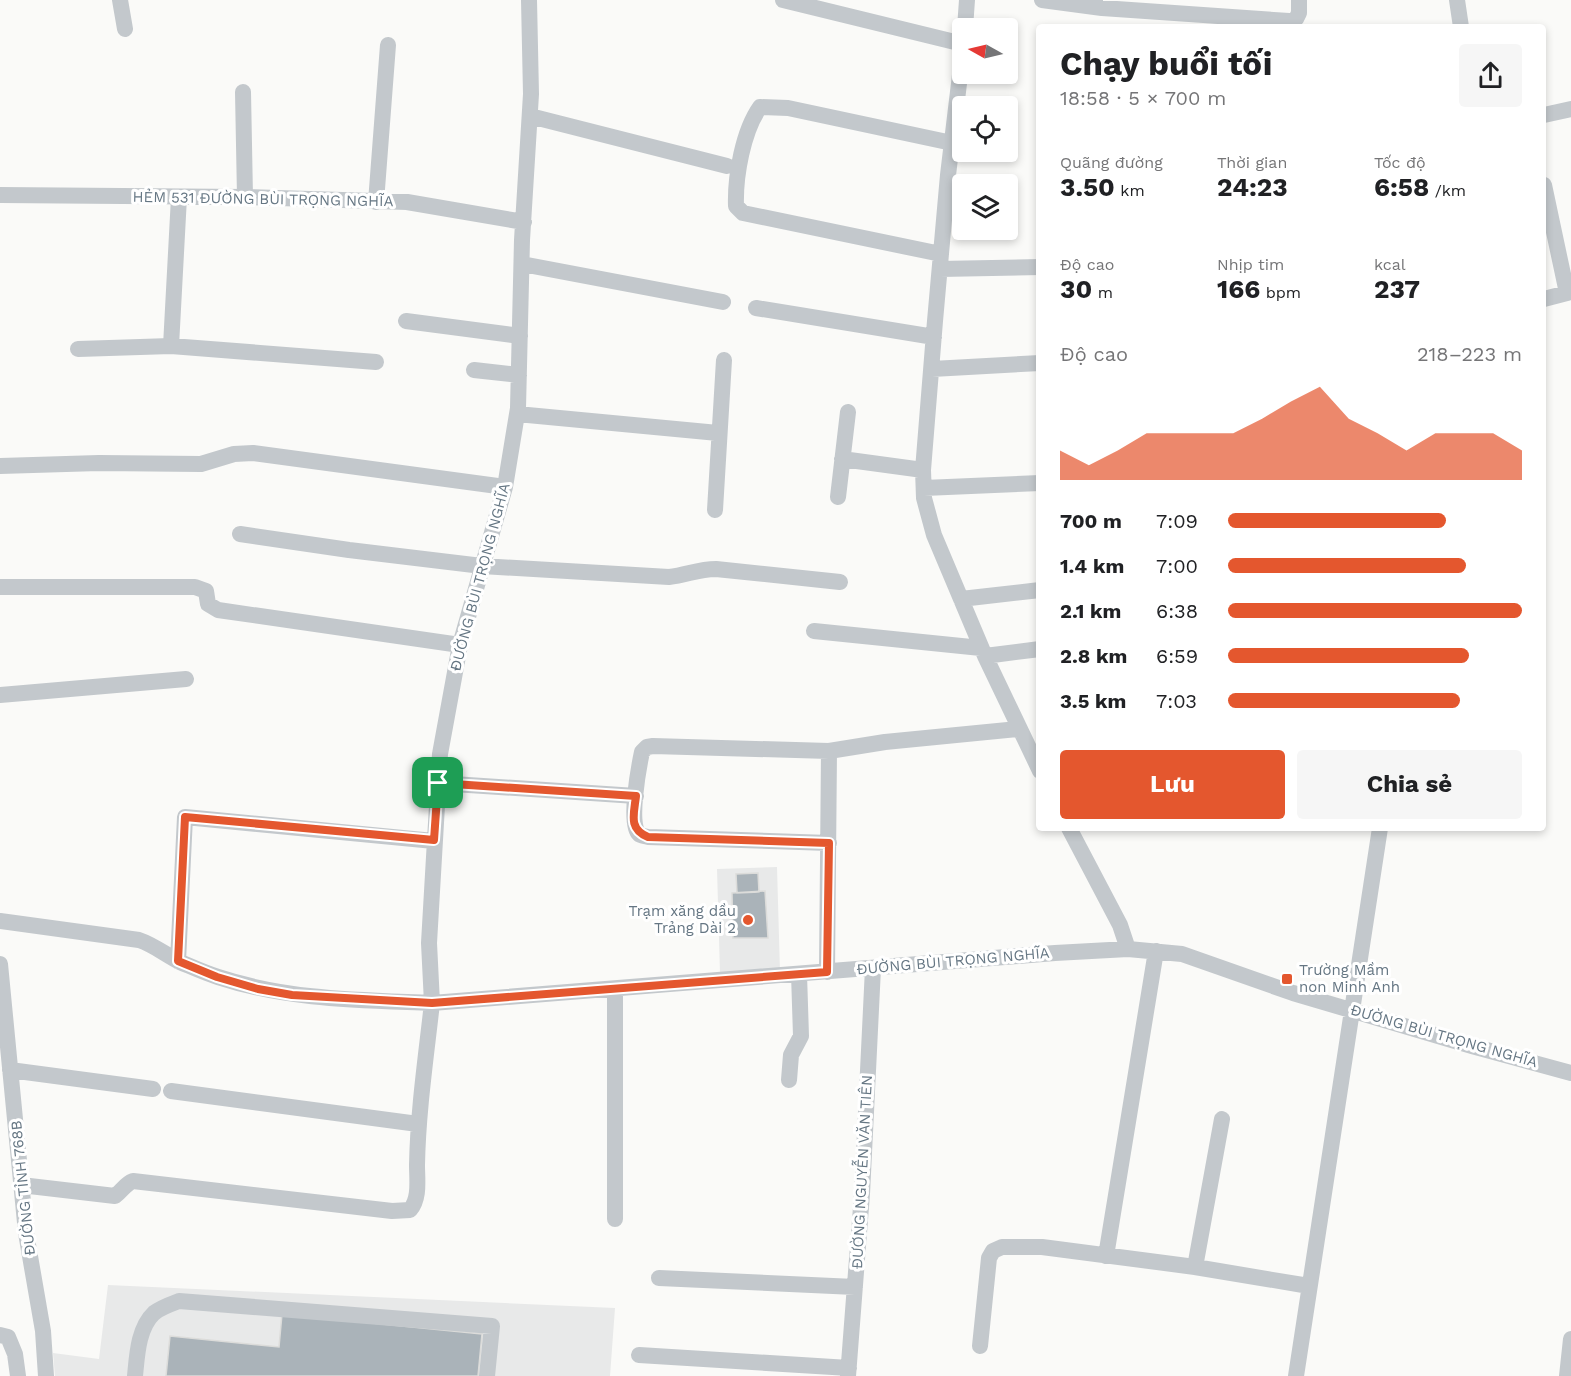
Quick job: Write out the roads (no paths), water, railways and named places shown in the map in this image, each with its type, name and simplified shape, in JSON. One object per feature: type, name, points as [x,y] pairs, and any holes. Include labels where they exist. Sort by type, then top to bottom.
[{"type":"street","points":[[120,0],[124,29]]},
{"type":"street","name":"ĐƯỜNG BÙI TRỌNG NGHĨA","points":[[529,0],[530,116],[517,414],[505,487],[460,645],[440,754],[429,943],[432,1003],[1128,949],[1182,954],[1293,993],[1571,1073]]},
{"type":"street","points":[[783,0],[952,41]]},
{"type":"street","points":[[966,18],[967,0]]},
{"type":"street","points":[[1042,0],[1102,8],[1289,21],[1296,19],[1299,13],[1299,0]]},
{"type":"street","points":[[1457,0],[1461,24]]},
{"type":"street","points":[[376,202],[388,45]]},
{"type":"street","points":[[243,92],[245,197]]},
{"type":"street","points":[[1036,267],[941,261],[743,213],[736,206],[737,182],[752,118],[760,107],[788,108],[952,143],[941,261],[934,337],[923,470],[924,498],[934,535],[983,652],[1036,763]]},
{"type":"street","points":[[1546,114],[1571,108]]},
{"type":"street","points":[[530,116],[727,166]]},
{"type":"street","points":[[1546,193],[1569,292],[1546,298]]},
{"type":"street","name":"HẺM 531 ĐƯỜNG BÙI TRỌNG NGHĨA","points":[[0,195],[245,197],[407,202],[524,222]]},
{"type":"street","points":[[171,346],[179,197]]},
{"type":"street","points":[[522,264],[723,302]]},
{"type":"street","points":[[756,308],[934,337]]},
{"type":"street","points":[[406,321],[520,336]]},
{"type":"street","points":[[78,349],[171,346],[376,362]]},
{"type":"street","points":[[715,510],[724,360]]},
{"type":"street","points":[[932,369],[1036,363]]},
{"type":"street","points":[[474,370],[519,375]]},
{"type":"street","points":[[838,497],[848,412]]},
{"type":"street","points":[[517,414],[718,433]]},
{"type":"street","points":[[0,466],[99,463],[201,465],[234,454],[253,453],[505,487]]},
{"type":"street","points":[[842,459],[923,470]]},
{"type":"street","points":[[924,488],[1036,483]]},
{"type":"street","points":[[240,534],[482,566],[669,577],[700,569],[716,569],[840,582]]},
{"type":"street","points":[[0,587],[195,587],[206,591],[208,604],[218,610],[460,645]]},
{"type":"street","points":[[961,598],[1036,590]]},
{"type":"street","points":[[814,631],[983,652],[1036,649]]},
{"type":"street","points":[[0,695],[186,680]]},
{"type":"street","points":[[829,843],[648,837],[638,833],[634,826],[642,752],[647,747],[829,751],[885,742],[1018,729]]},
{"type":"street","points":[[827,972],[829,751]]},
{"type":"street","points":[[438,783],[636,796]]},
{"type":"street","points":[[178,961],[185,817],[434,840]]},
{"type":"street","points":[[1071,831],[1120,925],[1128,949]]},
{"type":"street","points":[[1296,1376],[1380,831]]},
{"type":"street","points":[[0,921],[139,940],[178,961],[217,977],[258,989],[292,995],[432,1003],[418,1124],[416,1203],[410,1210],[403,1212],[133,1181],[127,1183],[115,1196],[21,1185]]},
{"type":"street","points":[[1106,1256],[1155,951]]},
{"type":"street","name":"ĐƯỜNG TỈNH 768B","points":[[0,964],[26,1233],[43,1331],[46,1376]]},
{"type":"street","name":"ĐƯỜNG NGUYỄN VĂN TIÊN","points":[[849,1372],[862,1194],[873,968]]},
{"type":"street","points":[[789,1080],[791,1055],[801,1036],[799,974]]},
{"type":"street","points":[[615,988],[615,1219]]},
{"type":"street","points":[[10,1070],[153,1089]]},
{"type":"street","points":[[171,1091],[418,1124]]},
{"type":"street","points":[[1195,1267],[1222,1119]]},
{"type":"street","points":[[980,1346],[989,1258],[993,1251],[1002,1247],[1022,1246],[1195,1267],[1309,1286]]},
{"type":"street","points":[[659,1278],[855,1287]]},
{"type":"street","points":[[135,1376],[145,1326],[154,1312],[179,1301],[492,1326],[487,1376]]},
{"type":"street","points":[[0,1335],[8,1337],[15,1354],[18,1376]]},
{"type":"street","points":[[1567,1376],[1571,1339]]},
{"type":"street","points":[[639,1355],[849,1372]]},
{"type":"place","name":"Trạm xăng dầu Trảng Dài 2","points":[[748,920]]},
{"type":"place","name":"Trường Mầm non Minh Anh","points":[[1287,979]]}]
